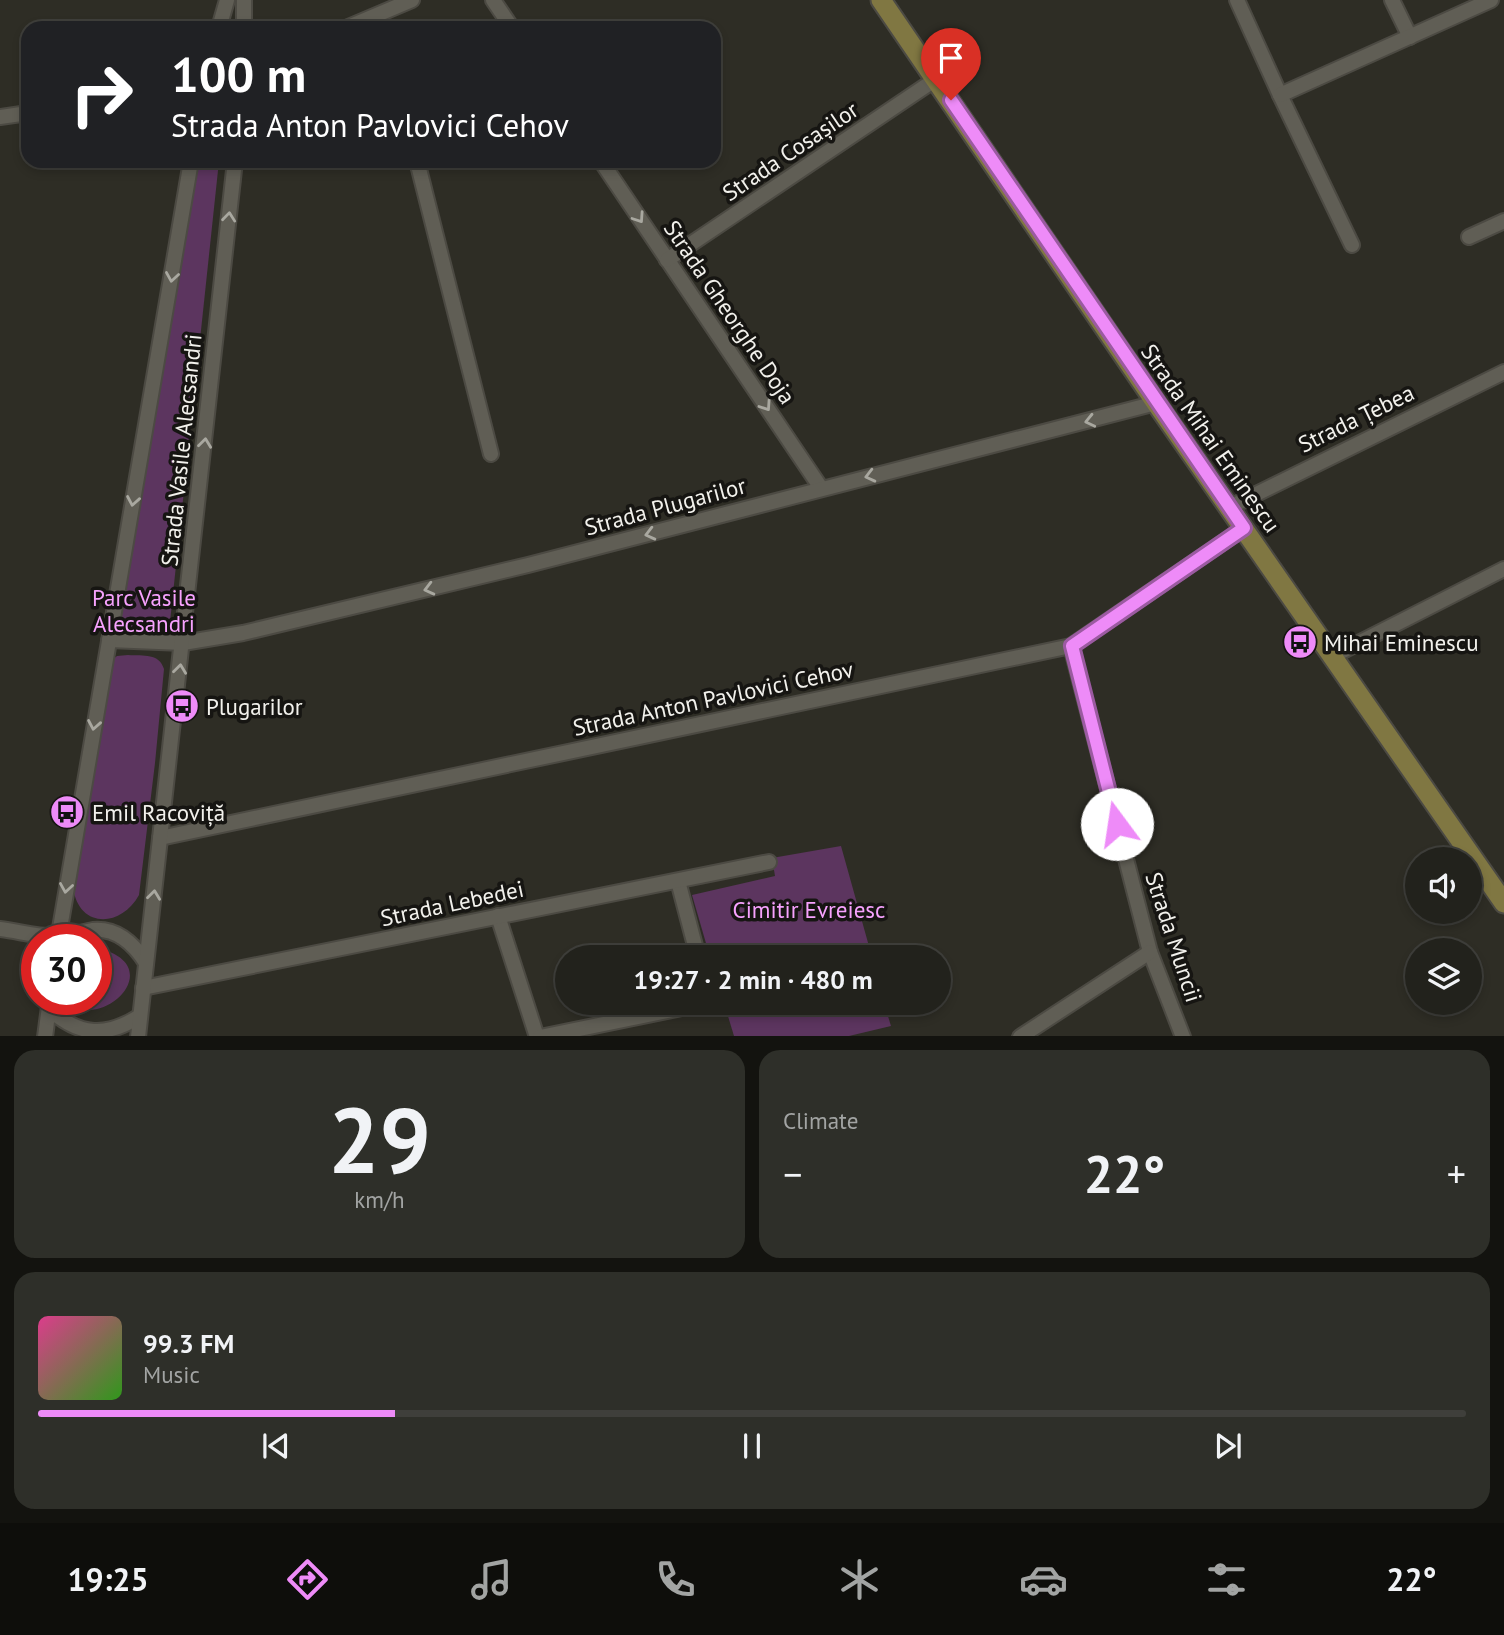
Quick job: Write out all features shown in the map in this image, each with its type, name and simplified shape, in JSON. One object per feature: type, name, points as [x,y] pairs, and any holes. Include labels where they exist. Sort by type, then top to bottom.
[{"type":"main road","name":"Strada Mihai Eminescu","points":[[881,0],[1156,403],[1504,903]]},
{"type":"street","points":[[221,21],[227,0]]},
{"type":"street","points":[[244,0],[244,21]]},
{"type":"street","points":[[378,21],[412,0]]},
{"type":"street","points":[[493,0],[507,21]]},
{"type":"street","points":[[1237,0],[1352,245]]},
{"type":"street","points":[[1392,0],[1410,37]]},
{"type":"street","points":[[1280,95],[1491,0]]},
{"type":"street","name":"Strada Cosașilor","points":[[667,260],[936,79]]},
{"type":"street","points":[[0,117],[21,114]]},
{"type":"street","name":"Strada Vasile Alecsandri","points":[[60,924],[190,168]]},
{"type":"street","name":"Strada Vasile Alecsandri","points":[[138,1036],[234,168]]},
{"type":"street","points":[[419,168],[491,454]]},
{"type":"street","name":"Strada Gheorghe Doja","points":[[606,168],[821,488]]},
{"type":"street","points":[[1469,237],[1504,221]]},
{"type":"street","name":"Strada Țebea","points":[[1230,508],[1504,372]]},
{"type":"street","name":"Strada Plugarilor","points":[[109,640],[183,642],[243,633],[465,580],[1156,403]]},
{"type":"street","name":"Strada Anton Pavlovici Cehov","points":[[160,838],[1072,646],[1244,528]]},
{"type":"street","points":[[1333,656],[1504,569]]},
{"type":"street","name":"Strada Muncii","points":[[1072,646],[1150,952],[1183,1036]]},
{"type":"street","name":"Strada Lebedei","points":[[143,988],[769,862]]},
{"type":"street","points":[[678,881],[695,945]]},
{"type":"street","points":[[498,916],[538,1036]]},
{"type":"street","points":[[0,929],[21,932]]},
{"type":"street","points":[[112,933],[125,938],[138,950],[146,963]]},
{"type":"street","points":[[1022,1036],[1150,952]]},
{"type":"street","points":[[45,1036],[48,1015]]},
{"type":"street","points":[[60,1015],[76,1032],[90,1036]]},
{"type":"street","points":[[543,1036],[647,1015]]},
{"type":"street","points":[[98,1036],[126,1030],[140,1016]]},
{"type":"green space","name":"Parc Vasile Alecsandri","points":[[194,168],[218,168],[170,622],[168,631],[162,636],[120,636],[117,631]]},
{"type":"green space","points":[[117,656],[155,658],[164,669],[155,763],[139,895],[121,914],[101,919],[91,917],[83,910],[76,901],[73,887],[112,660]]},
{"type":"green space","name":"Cimitir Evreiesc","points":[[841,846],[869,945],[707,945],[692,895],[775,876],[772,858]]},
{"type":"green space","points":[[112,954],[118,956],[129,968],[129,981],[122,994],[112,1002]]},
{"type":"green space","points":[[728,1015],[888,1015],[891,1026],[849,1036],[734,1036]]},
{"type":"place","name":"Mihai Eminescu","points":[[1300,642]]},
{"type":"place","name":"Plugarilor","points":[[182,706]]},
{"type":"place","name":"Emil Racoviță","points":[[67,812]]},
{"type":"route","points":[[951,100],[1244,528],[1072,646],[1117,824]]}]
